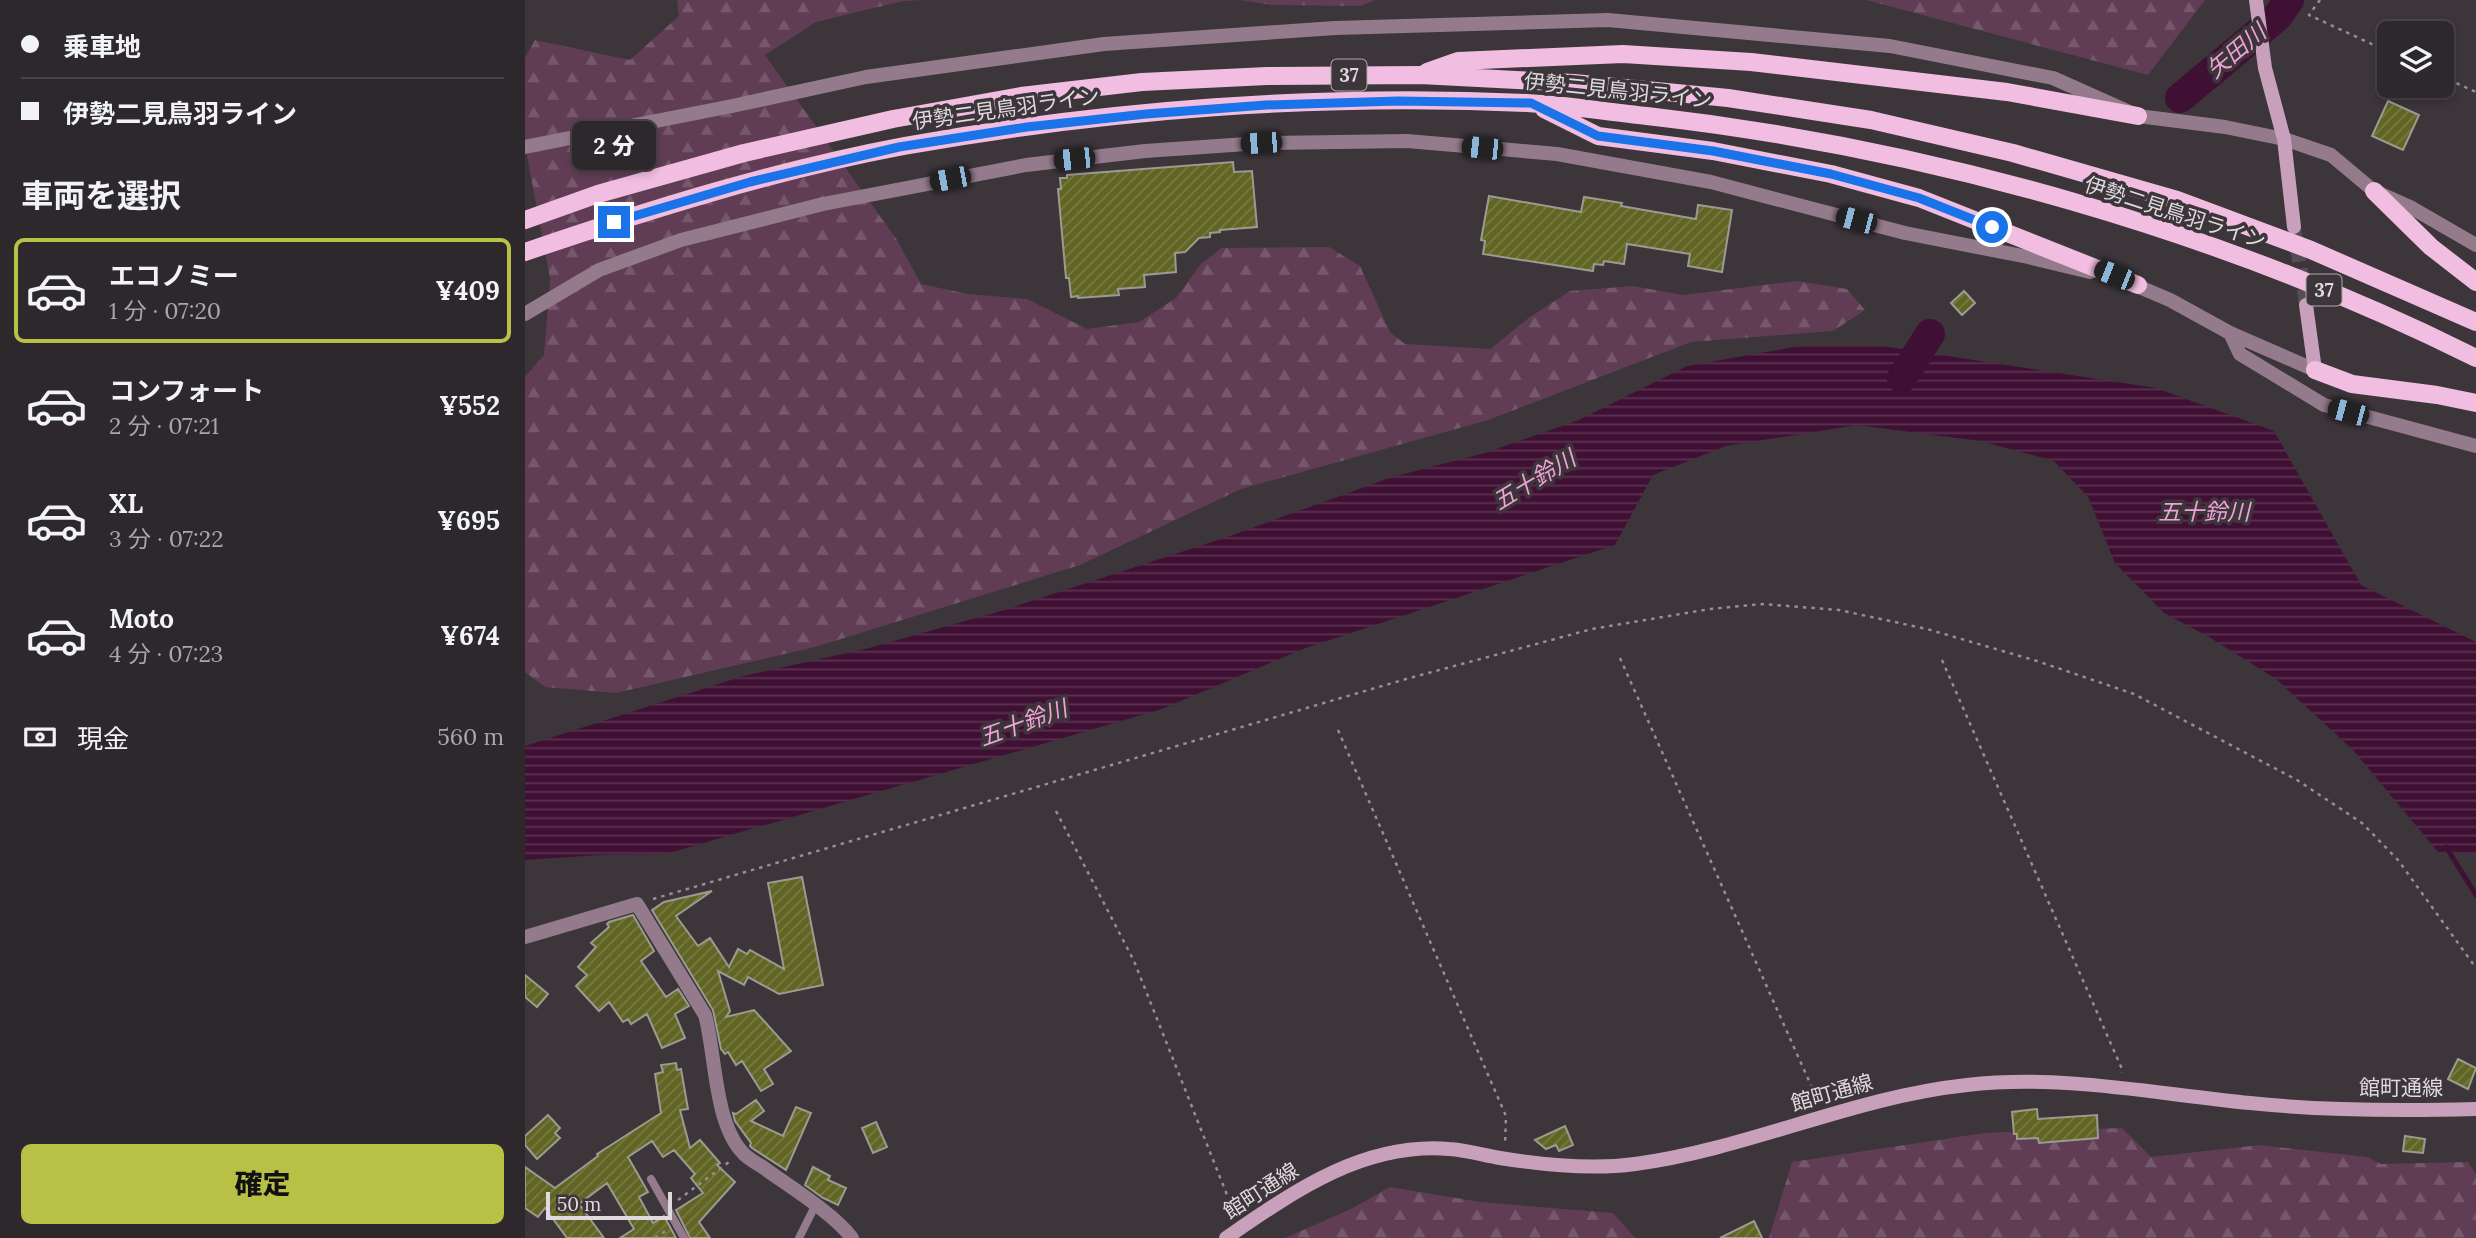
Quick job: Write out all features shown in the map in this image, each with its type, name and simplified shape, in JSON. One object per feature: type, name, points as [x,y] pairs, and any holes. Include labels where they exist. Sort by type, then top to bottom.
[{"type":"main road","points":[[2256,0],[2265,68],[2284,139],[2294,227]]},
{"type":"main road","points":[[1420,75],[1458,61],[1623,54],[1751,62],[2007,92],[2138,116]]},
{"type":"main road","name":"伊勢二見鳥羽ライン","points":[[525,220],[598,194],[744,153],[893,119],[1021,96],[1142,82],[1267,76],[1420,75],[1574,83],[1728,98],[1871,120],[2013,153],[2177,200],[2311,250],[2476,322]]},
{"type":"main road","name":"伊勢二見鳥羽ライン","points":[[525,252],[614,222],[750,182],[899,147],[1027,127],[1266,105],[1398,101],[1531,103],[1722,125],[1865,151],[2008,184],[2168,232],[2287,275],[2406,323],[2476,358]]},
{"type":"main road","points":[[1531,103],[1598,136],[1713,151],[1831,174],[1919,198],[2138,285]]},
{"type":"main road","points":[[2374,191],[2431,247],[2476,282]]},
{"type":"main road","points":[[2306,305],[2315,370],[2352,384],[2476,403]]},
{"type":"main road","name":"館町通線","points":[[1226,1238],[1331,1171],[1368,1157],[1410,1150],[1447,1149],[1596,1167],[1635,1164],[1718,1148],[1877,1101],[1966,1085],[2028,1081],[2121,1087],[2253,1104],[2382,1111],[2476,1110]]},
{"type":"street","points":[[525,147],[866,77],[1104,44],[1335,28],[1608,20],[1889,47],[2053,78],[2138,116],[2225,127],[2284,139],[2331,155],[2374,191],[2412,208],[2476,245]]},
{"type":"street","points":[[525,314],[599,270],[681,240],[823,204],[1027,164],[1145,151],[1274,143],[1407,141],[1557,154],[1711,182],[1905,233],[2028,257],[2138,285],[2230,333],[2315,370]]},
{"type":"street","points":[[2230,333],[2240,354],[2323,405],[2476,446]]},
{"type":"street","points":[[525,937],[637,904],[705,1015],[722,1116],[742,1152],[846,1230],[852,1238]]},
{"type":"lane","points":[[651,1179],[684,1238]]},
{"type":"lane","points":[[799,1238],[815,1206]]},
{"type":"path","points":[[2321,0],[2309,15],[2377,46]]},
{"type":"path","points":[[2454,82],[2476,92]]},
{"type":"path","points":[[637,904],[1472,661],[1592,629],[1710,609],[1762,604],[1839,610],[1927,629],[2038,661],[2134,694],[2297,779],[2363,823],[2398,860],[2476,968]]},
{"type":"path","points":[[1620,658],[1825,1117]]},
{"type":"path","points":[[1942,660],[2122,1069],[2121,1087]]},
{"type":"path","points":[[1338,730],[1506,1116],[1504,1158]]},
{"type":"path","points":[[1056,811],[1133,961],[1241,1228]]},
{"type":"path","points":[[666,1207],[689,1193],[742,1152]]},
{"type":"green space","points":[[677,0],[924,0],[903,1],[816,22],[765,55],[897,240],[921,284],[968,294],[1027,299],[1087,329],[1139,322],[1176,298],[1200,265],[1221,248],[1329,247],[1360,266],[1390,332],[1405,344],[1490,349],[1530,317],[1570,291],[1633,286],[1683,295],[1797,281],[1847,289],[1865,310],[1833,331],[1691,342],[1488,420],[1241,489],[1080,565],[815,647],[616,693],[545,687],[525,672],[525,377],[544,355],[550,279],[525,145],[525,58],[535,40],[630,60],[679,16]]},
{"type":"green space","points":[[1240,0],[1376,0],[1360,6],[1272,5]]},
{"type":"green space","points":[[1866,0],[2205,0],[2148,75]]},
{"type":"green space","points":[[2122,1128],[2151,1157],[2260,1145],[2367,1157],[2381,1164],[2468,1162],[2476,1174],[2476,1238],[1769,1238],[1792,1162],[1984,1133]]},
{"type":"green space","points":[[1390,1187],[1480,1202],[1613,1213],[1635,1238],[1285,1238],[1351,1209]]},
{"type":"water","name":"五十鈴川","points":[[1800,346],[1883,346],[2156,388],[2274,431],[2361,585],[2476,642],[2476,854],[2438,852],[2353,750],[2276,679],[2209,637],[2164,613],[2115,563],[2088,497],[2054,461],[1980,441],[1857,425],[1726,446],[1653,475],[1615,545],[1303,649],[1162,709],[666,854],[525,860],[525,746],[740,677],[869,648],[1001,611],[1227,537],[1392,477],[1485,453],[1579,420],[1687,366]]},
{"type":"building","points":[[2388,101],[2419,115],[2403,150],[2372,136]]},
{"type":"building","points":[[1233,162],[1234,172],[1252,171],[1257,227],[1220,230],[1210,233],[1210,237],[1199,238],[1185,252],[1175,253],[1176,272],[1144,275],[1145,287],[1118,289],[1119,295],[1071,297],[1069,278],[1066,278],[1058,189],[1061,189],[1060,178],[1067,178],[1067,175]]},
{"type":"building","points":[[1489,196],[1581,212],[1584,197],[1696,219],[1698,205],[1732,210],[1722,272],[1688,266],[1690,254],[1627,244],[1624,264],[1604,261],[1603,265],[1594,264],[1593,271],[1483,254],[1485,241],[1481,240]]},
{"type":"building","points":[[1964,291],[1975,303],[1962,315],[1951,303]]},
{"type":"building","points":[[802,877],[823,985],[779,994],[748,977],[744,985],[718,971],[730,1011],[726,1017],[754,1010],[791,1051],[764,1069],[773,1084],[761,1091],[742,1061],[736,1065],[728,1052],[725,1054],[721,1049],[713,1010],[652,910],[664,902],[712,891],[676,916],[698,946],[710,938],[729,967],[738,949],[747,954],[750,950],[784,969],[768,883]]},
{"type":"building","points":[[633,915],[654,951],[641,961],[666,997],[678,989],[689,1006],[675,1014],[685,1038],[662,1048],[647,1014],[631,1024],[628,1019],[623,1022],[609,1002],[599,1011],[576,986],[587,975],[578,967],[596,947],[591,943],[609,927],[609,922]]},
{"type":"building","points":[[525,975],[548,994],[537,1007],[525,997]]},
{"type":"building","points":[[2458,1059],[2476,1068],[2468,1089],[2448,1079]]},
{"type":"building","points":[[676,1063],[677,1070],[681,1069],[688,1109],[680,1110],[690,1148],[700,1140],[720,1163],[717,1165],[735,1182],[699,1222],[710,1238],[690,1238],[676,1210],[703,1193],[691,1178],[695,1174],[674,1150],[663,1157],[652,1141],[628,1157],[648,1192],[639,1197],[653,1223],[664,1216],[676,1238],[620,1238],[634,1229],[607,1183],[579,1204],[604,1238],[567,1238],[545,1208],[538,1217],[525,1208],[525,1167],[555,1188],[598,1156],[597,1154],[661,1113],[655,1074],[663,1072],[661,1065]]},
{"type":"building","points":[[756,1100],[764,1111],[751,1121],[783,1136],[796,1107],[811,1113],[786,1170],[752,1148],[735,1121],[733,1113],[736,1114]]},
{"type":"building","points":[[2037,1109],[2038,1119],[2097,1115],[2098,1138],[2039,1143],[2038,1138],[2017,1139],[2012,1112]]},
{"type":"building","points":[[548,1115],[560,1128],[555,1133],[560,1138],[537,1159],[525,1145],[525,1136]]},
{"type":"building","points":[[876,1122],[887,1147],[873,1153],[862,1128]]},
{"type":"building","points":[[1565,1126],[1573,1145],[1559,1151],[1556,1145],[1546,1149],[1535,1140]]},
{"type":"building","points":[[2405,1136],[2425,1139],[2423,1153],[2403,1151]]},
{"type":"building","points":[[813,1167],[830,1176],[828,1180],[846,1188],[838,1205],[805,1185]]},
{"type":"building","points":[[1754,1221],[1762,1238],[1720,1238]]},
{"type":"waterway","name":"矢田川","points":[[2180,98],[2277,17],[2289,0]]},
{"type":"waterway","name":"矢田川","points":[[1902,378],[1930,334]]},
{"type":"waterway","points":[[2446,847],[2476,895]]},
{"type":"tunnel","points":[[2294,227],[2306,305]]},
{"type":"route","points":[[614,222],[750,182],[899,147],[1027,127],[1266,105],[1398,101],[1531,103],[1598,136],[1713,151],[1831,174],[1919,198],[1992,227]]}]
